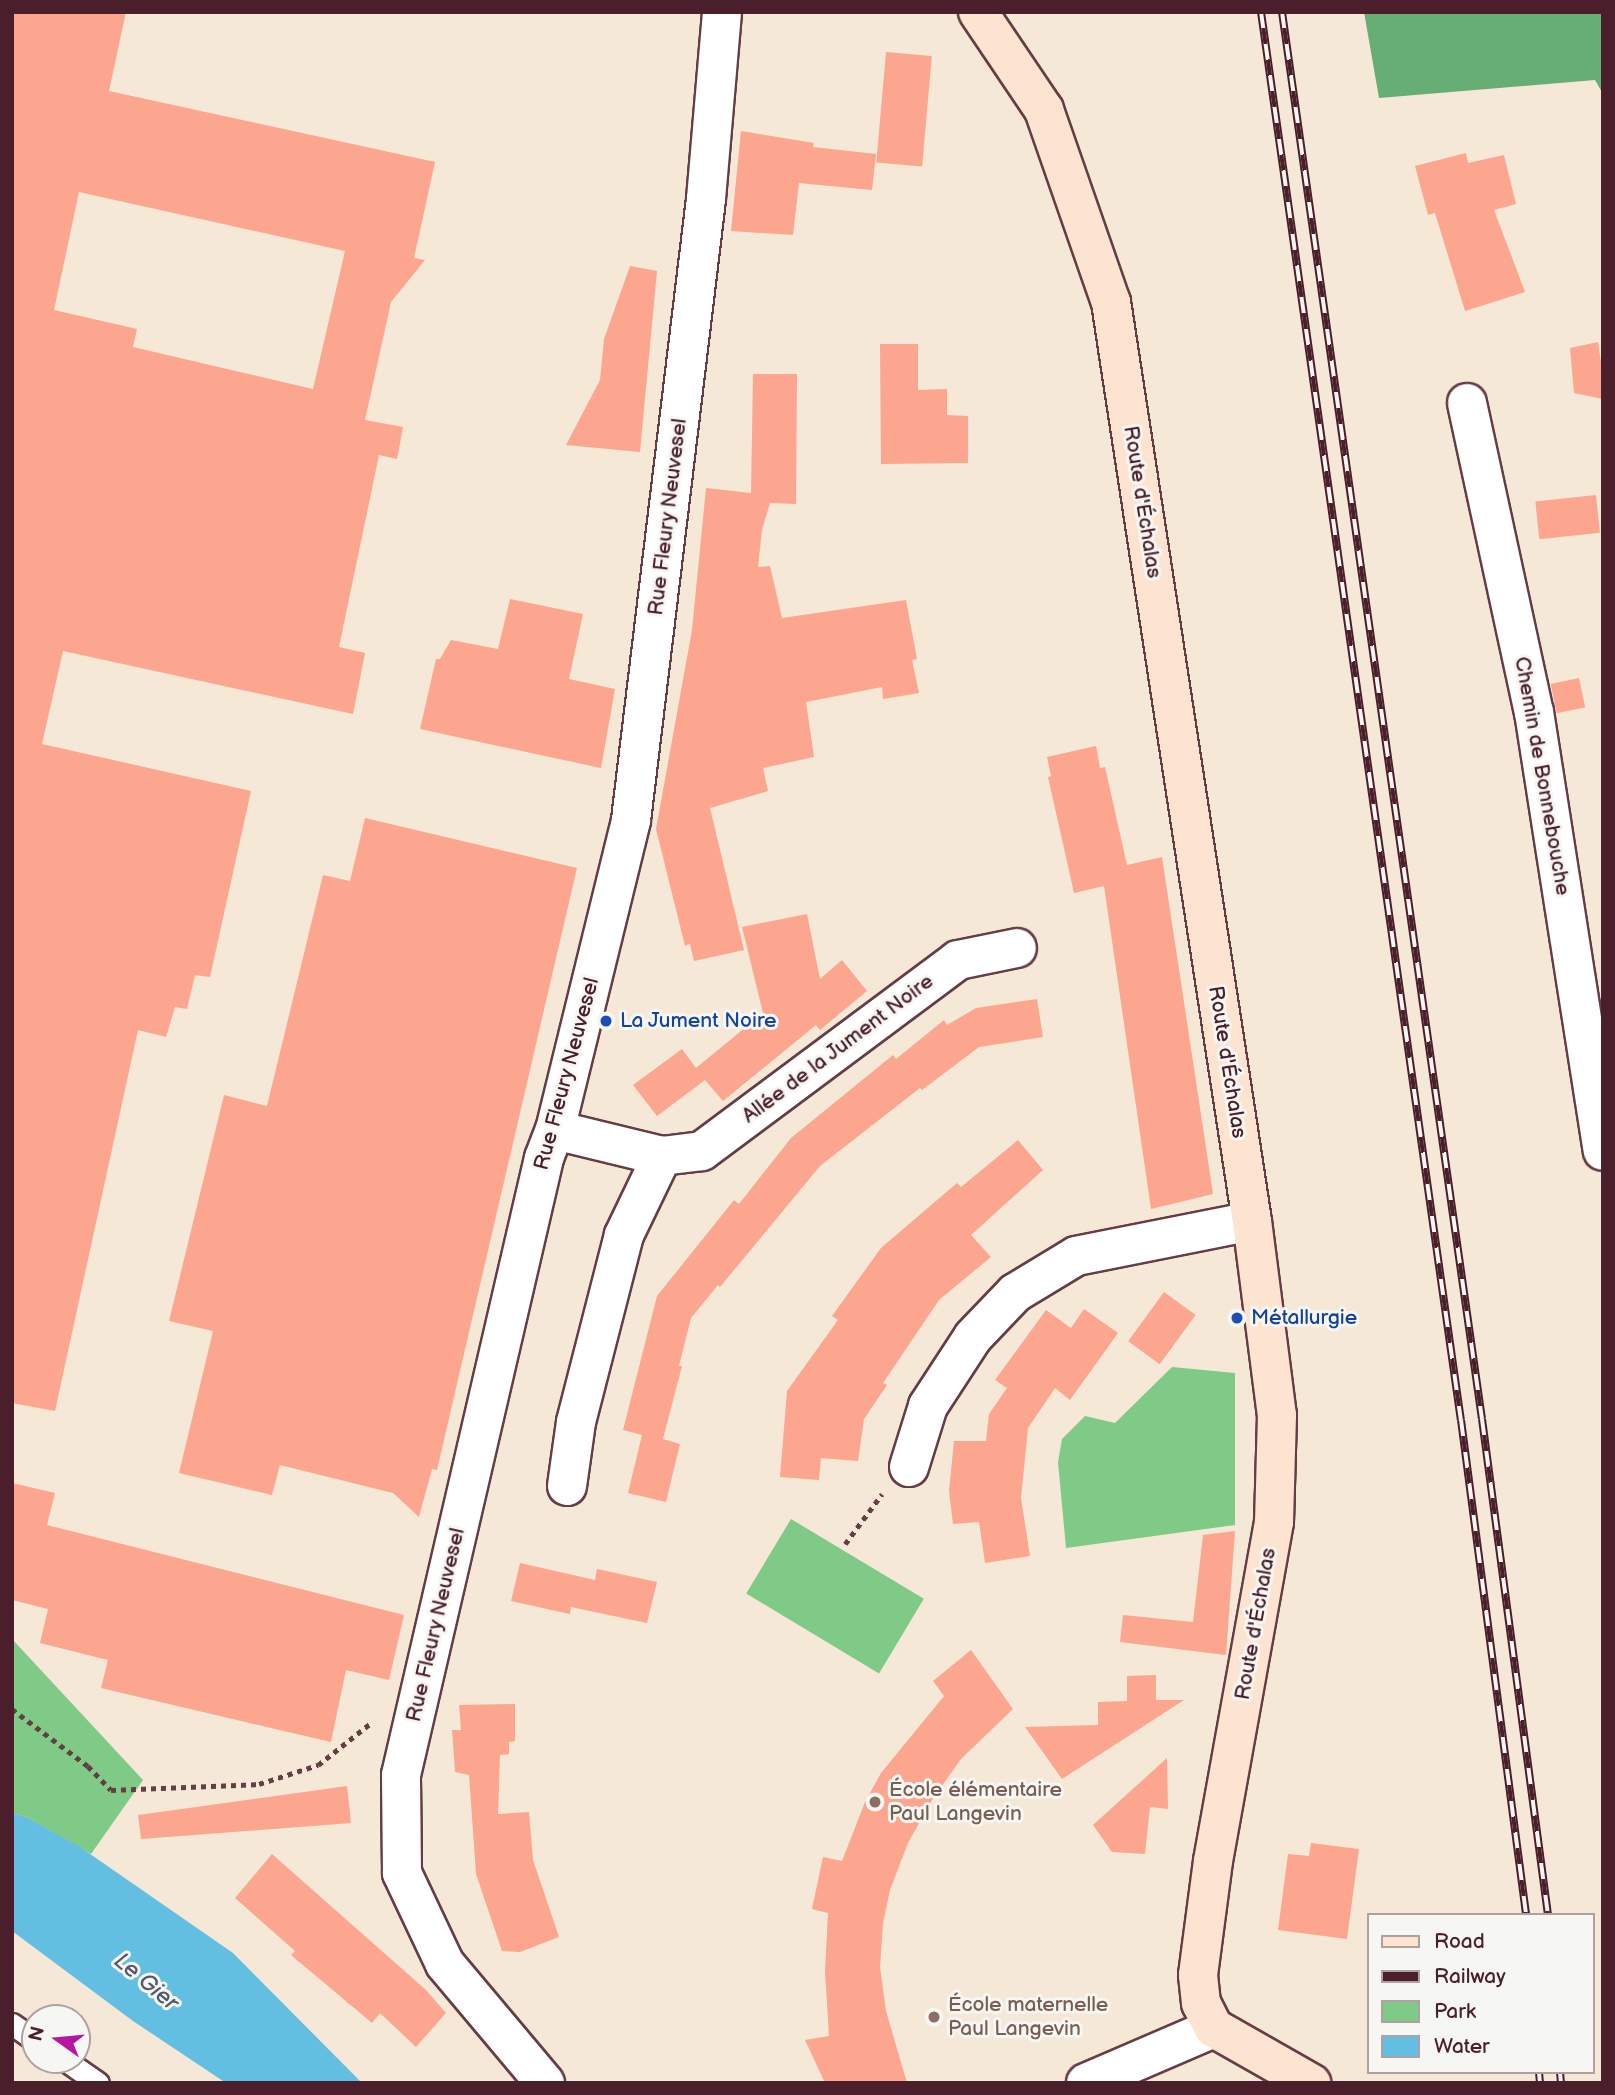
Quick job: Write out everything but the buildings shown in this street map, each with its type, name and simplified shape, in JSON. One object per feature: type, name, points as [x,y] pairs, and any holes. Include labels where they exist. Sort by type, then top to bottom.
[{"type":"street","name":"Rue Fleury Neuvesel","points":[[545,2083],[445,1964],[402,1873],[401,1775],[544,1158],[555,1130],[631,820],[706,199],[722,12]]},
{"type":"street","name":"Route d'Échalas","points":[[978,12],[1044,110],[1111,302],[1252,1221],[1277,1415],[1274,1522],[1213,1861],[1198,1975],[1201,2003],[1214,2028]]},
{"type":"street","name":"Chemin de Bonnebouche","points":[[1468,403],[1534,712],[1603,1151]]},
{"type":"street","name":"Allée de la Jument Noire","points":[[555,1130],[662,1156],[702,1151],[958,960],[1017,948]]},
{"type":"street","points":[[567,1486],[576,1422],[624,1235],[662,1156]]},
{"type":"street","points":[[909,1467],[928,1406],[973,1337],[1015,1293],[1076,1256],[1252,1221]]},
{"type":"street","points":[[1086,2083],[1214,2028],[1311,2083]]},
{"type":"path","points":[[845,1544],[879,1497],[909,1467]]},
{"type":"path","points":[[12,1709],[88,1766],[111,1790],[259,1784],[318,1765],[378,1718],[412,1726]]},
{"type":"green space","points":[[1364,12],[1603,12],[1603,94],[1595,80],[1379,98]]},
{"type":"green space","points":[[1172,1367],[1235,1373],[1235,1525],[1066,1548],[1058,1462],[1062,1439],[1085,1416],[1115,1423]]},
{"type":"green space","points":[[791,1519],[924,1599],[879,1673],[746,1594]]},
{"type":"green space","points":[[12,1639],[143,1780],[91,1854],[26,1817],[12,1813]]},
{"type":"water","name":"Le Gier","points":[[12,1813],[26,1817],[80,1847],[233,1953],[362,2083],[226,2083],[133,2021],[12,1931]]},
{"type":"railway","points":[[1261,12],[1461,1420],[1526,1913]]},
{"type":"railway","points":[[1282,12],[1482,1419],[1548,1913]]},
{"type":"railway","points":[[1539,2074],[1540,2083]]},
{"type":"railway","points":[[1560,2074],[1561,2083]]},
{"type":"place","name":"La Jument Noire","points":[[606,1021]]},
{"type":"place","name":"Métallurgie","points":[[1237,1318]]},
{"type":"place","name":"École élémentaire Paul Langevin","points":[[875,1802]]},
{"type":"place","name":"École maternelle Paul Langevin","points":[[934,2017]]}]
